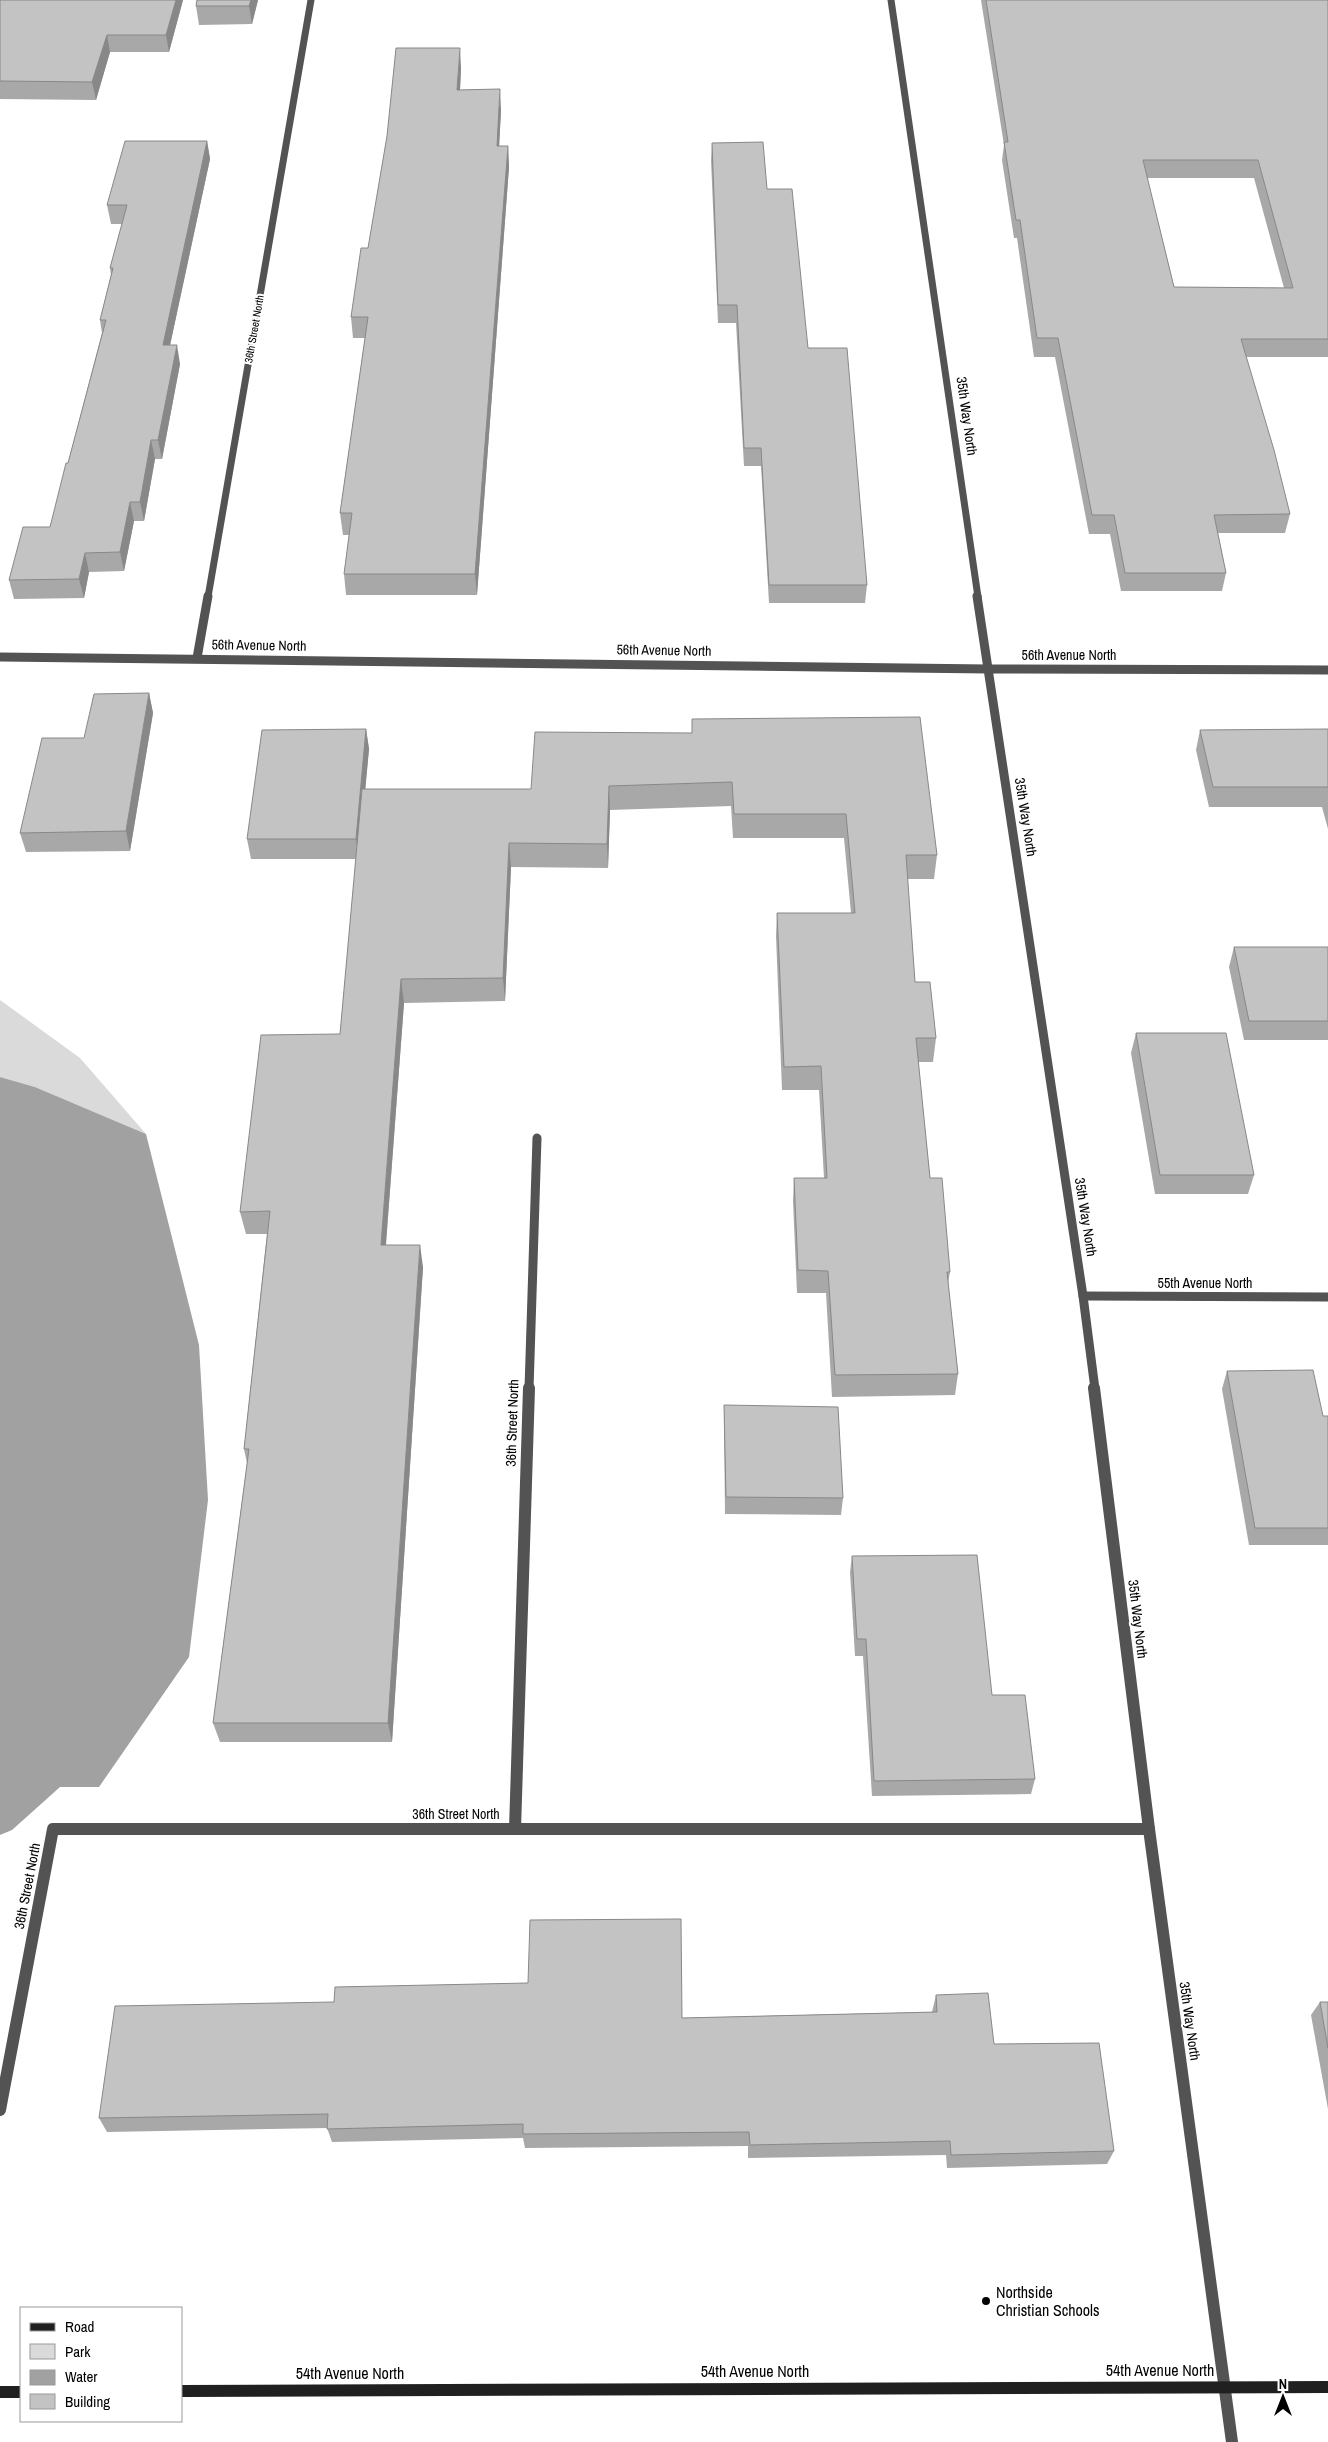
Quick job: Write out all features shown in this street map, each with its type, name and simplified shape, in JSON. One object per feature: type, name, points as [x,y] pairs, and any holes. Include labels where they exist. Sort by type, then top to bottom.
[{"type":"main road","name":"54th Avenue North","points":[[182,2391],[1328,2387]]},
{"type":"main road","points":[[0,2392],[20,2392]]},
{"type":"street","name":"36th Street North","points":[[197,658],[311,0]]},
{"type":"street","name":"35th Way North","points":[[891,0],[988,669],[1083,1296],[1149,1829],[1232,2442]]},
{"type":"street","name":"56th Avenue North","points":[[0,657],[988,669],[1328,670]]},
{"type":"street","name":"36th Street North","points":[[0,2110],[52,1829],[515,1829],[537,1138]]},
{"type":"street","name":"55th Avenue North","points":[[1083,1296],[1328,1297]]},
{"type":"street","points":[[515,1829],[1149,1829]]},
{"type":"green space","points":[[0,1000],[80,1058],[146,1134],[35,1087],[0,1077]]},
{"type":"water","points":[[0,1077],[35,1087],[146,1134],[199,1345],[208,1500],[189,1657],[99,1787],[60,1787],[12,1830],[0,1835]]},
{"type":"building","points":[[0,0],[176,0],[166,35],[107,35],[92,82],[0,81]]},
{"type":"building","points":[[197,0],[251,0],[249,6],[196,6]]},
{"type":"building","points":[[986,0],[1328,0],[1328,339],[1241,339],[1274,450],[1290,514],[1214,515],[1226,573],[1125,573],[1114,515],[1092,515],[1058,338],[1037,338],[1020,220],[1016,220],[1004,142],[1008,142]],"holes":[[[1143,160],[1258,160],[1293,288],[1174,287]]]},
{"type":"building","points":[[396,48],[460,48],[457,90],[500,89],[497,146],[508,146],[475,574],[344,574],[352,513],[340,513],[368,317],[351,317],[361,248],[368,248],[387,136]]},
{"type":"building","points":[[125,141],[207,141],[163,345],[177,345],[158,440],[151,440],[140,502],[130,502],[120,552],[85,553],[79,579],[9,580],[23,527],[50,527],[106,320],[100,320],[113,268],[110,268],[127,205],[107,205]]},
{"type":"building","points":[[763,142],[767,189],[792,189],[808,348],[847,348],[867,585],[769,585],[761,448],[744,448],[737,305],[718,305],[712,143]]},
{"type":"building","points":[[149,693],[126,831],[20,833],[42,738],[84,738],[94,694]]},
{"type":"building","points":[[920,717],[937,855],[906,855],[915,982],[930,982],[936,1038],[916,1038],[930,1178],[942,1178],[950,1272],[947,1272],[958,1374],[835,1375],[828,1271],[798,1270],[794,1178],[827,1178],[821,1066],[784,1067],[777,913],[855,913],[846,814],[734,814],[732,782],[609,786],[607,844],[509,843],[503,978],[401,979],[381,1245],[420,1245],[388,1723],[213,1723],[249,1449],[244,1449],[270,1211],[240,1212],[261,1035],[340,1034],[362,789],[531,789],[535,732],[692,733],[692,719]]},
{"type":"building","points":[[366,729],[356,839],[247,839],[262,730]]},
{"type":"building","points":[[1328,729],[1328,787],[1213,787],[1200,730]]},
{"type":"building","points":[[1234,947],[1328,947],[1328,1021],[1249,1021]]},
{"type":"building","points":[[1136,1033],[1226,1033],[1254,1175],[1160,1175]]},
{"type":"building","points":[[1313,1370],[1323,1416],[1328,1416],[1328,1528],[1255,1528],[1227,1371]]},
{"type":"building","points":[[724,1405],[838,1407],[843,1498],[726,1497]]},
{"type":"building","points":[[977,1555],[992,1695],[1025,1695],[1035,1779],[874,1781],[866,1639],[857,1639],[852,1556]]},
{"type":"building","points":[[681,1919],[682,2018],[937,2012],[936,1995],[988,1993],[994,2044],[1099,2043],[1114,2151],[951,2155],[950,2141],[750,2145],[749,2132],[523,2134],[523,2124],[327,2129],[328,2114],[99,2118],[115,2006],[334,2002],[335,1987],[528,1983],[530,1920]]},
{"type":"building","points":[[1320,2002],[1328,2002],[1328,2048]]},
{"type":"place","name":"Northside Christian Schools","points":[[986,2301]]}]
